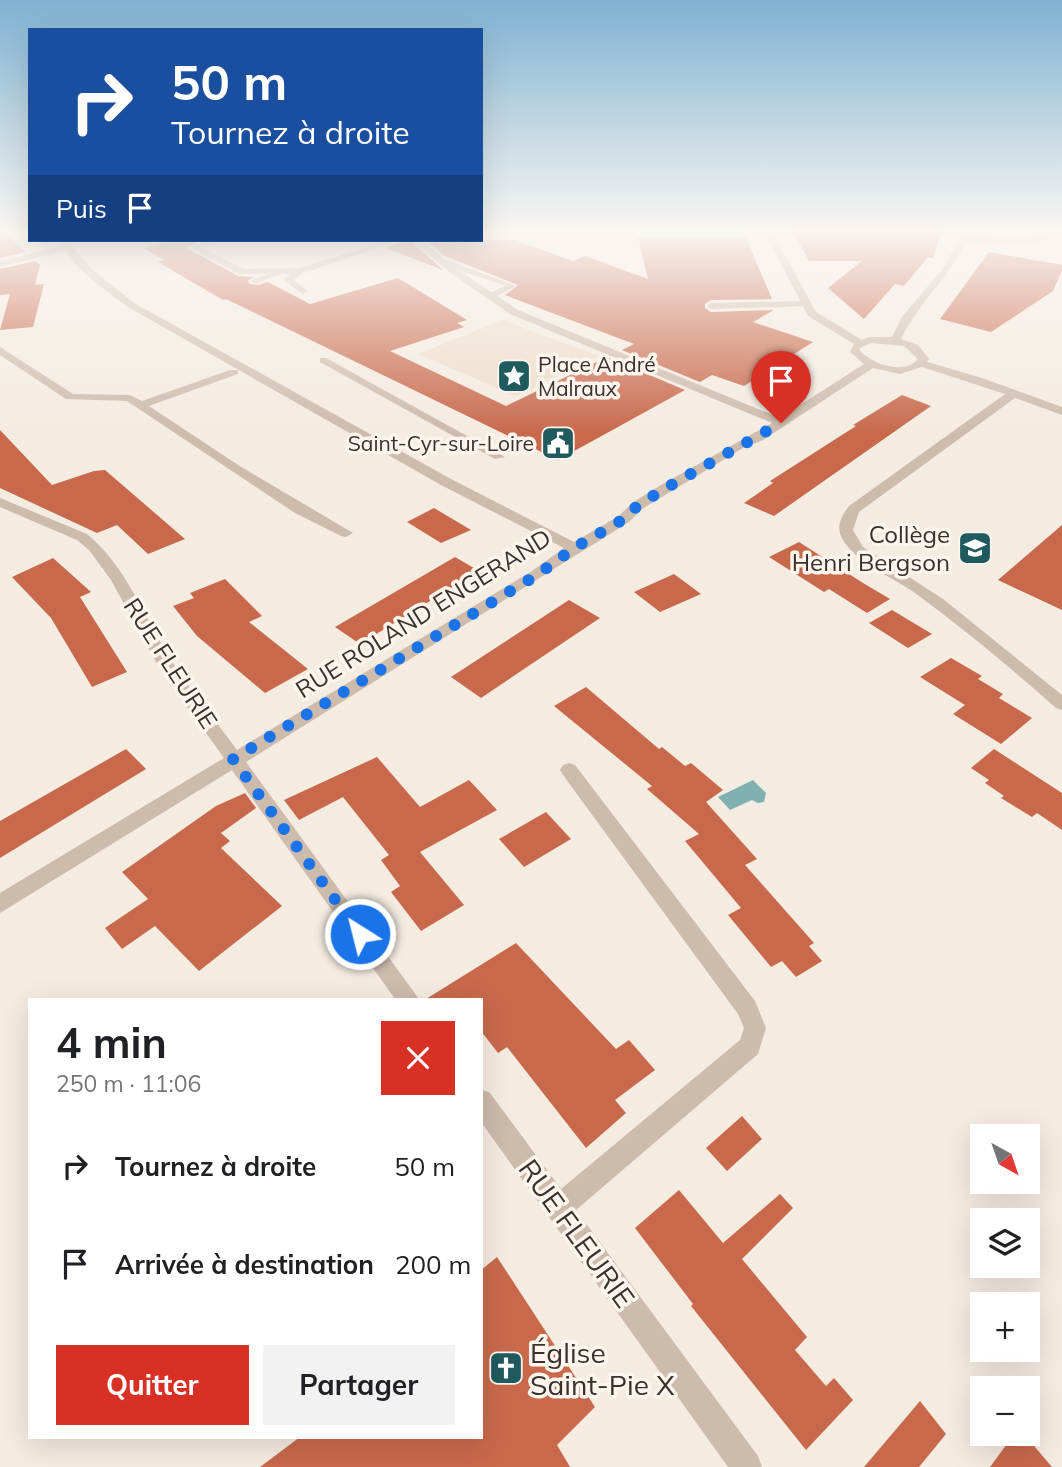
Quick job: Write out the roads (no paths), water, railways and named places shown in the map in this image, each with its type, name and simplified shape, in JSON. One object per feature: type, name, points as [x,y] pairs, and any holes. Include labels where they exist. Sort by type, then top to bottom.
[{"type":"street","points":[[122,297],[446,482],[574,548]]},
{"type":"street","points":[[493,297],[538,323],[781,423]]},
{"type":"street","points":[[802,297],[812,314],[860,343]]},
{"type":"street","points":[[895,341],[898,331],[924,297]]},
{"type":"street","points":[[922,364],[923,354],[907,344],[881,340],[860,343],[855,347],[855,352],[872,365],[900,370],[922,364],[1062,411]]},
{"type":"street","points":[[0,350],[70,397],[122,396],[141,405],[266,489],[346,533]]},
{"type":"street","name":"RUE ROLAND ENGERAND","points":[[0,904],[537,575],[574,548],[624,519],[637,506],[666,488],[781,423],[872,365]]},
{"type":"street","points":[[141,405],[234,372]]},
{"type":"street","points":[[1014,393],[855,509],[847,517],[845,526],[852,543],[860,551],[916,587],[975,631],[1062,704]]},
{"type":"street","name":"RUE FLEURIE","points":[[0,502],[82,537],[94,547],[118,579],[166,665],[407,998]]},
{"type":"street","points":[[559,1208],[750,1046],[755,1028],[747,1008],[569,770]]},
{"type":"street","name":"RUE FLEURIE","points":[[483,1104],[747,1467]]},
{"type":"lane","points":[[711,306],[805,304]]},
{"type":"lane","points":[[323,360],[499,457]]},
{"type":"water","points":[[753,780],[766,793],[764,802],[752,800],[730,810],[718,797]]},
{"type":"place","name":"Place André Malraux","points":[[514,376]]},
{"type":"place","name":"Saint-Cyr-sur-Loire","points":[[558,443]]},
{"type":"place","name":"Collège Henri Bergson","points":[[975,548]]},
{"type":"place","name":"Église Saint-Pie X","points":[[506,1368]]}]
